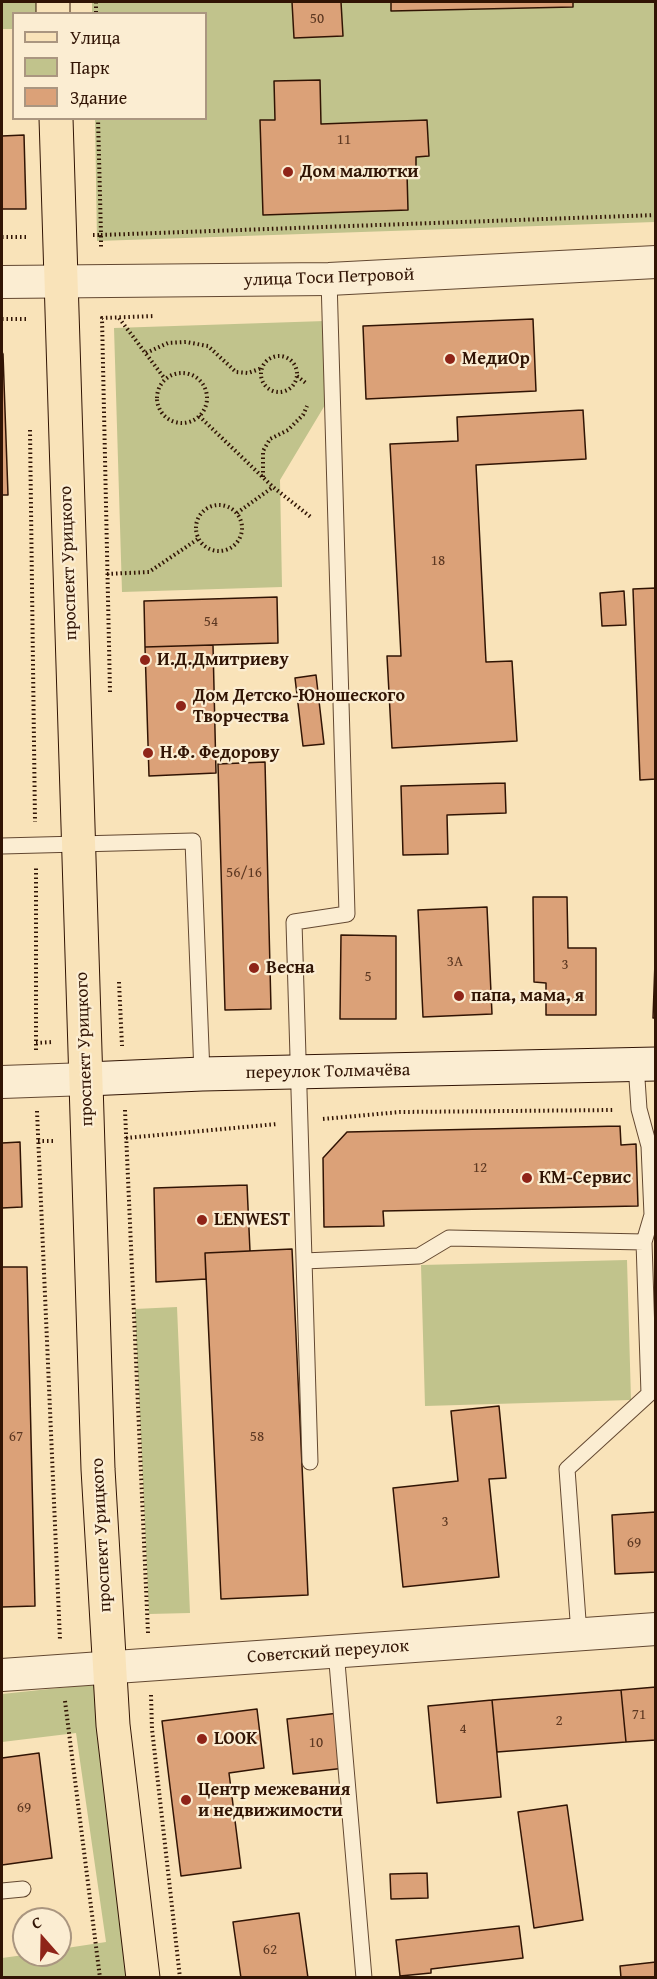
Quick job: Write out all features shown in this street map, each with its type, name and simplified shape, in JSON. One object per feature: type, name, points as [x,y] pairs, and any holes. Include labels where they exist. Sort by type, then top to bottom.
[{"type":"main road","name":"проспект Урицкого","points":[[56,120],[98,1469],[113,1725],[143,1977]]},
{"type":"main road","name":"переулок Толмачёва","points":[[87,1079],[202,1074],[646,1064]]},
{"type":"street","name":"улица Тоси Петровой","points":[[14,282],[329,279],[656,262]]},
{"type":"street","name":"переулок Толмачёва","points":[[2,1082],[87,1079]]},
{"type":"street","name":"Советский переулок","points":[[2,1675],[656,1629]]},
{"type":"lane","points":[[310,1462],[294,922],[347,914],[329,279]]},
{"type":"lane","points":[[2,846],[193,841],[202,1074]]},
{"type":"lane","points":[[579,1634],[567,1469],[649,1394],[644,1242],[652,1215],[649,1146],[639,1109],[646,1064]]},
{"type":"lane","points":[[304,1261],[419,1256],[449,1238],[644,1242]]},
{"type":"lane","points":[[336,1651],[364,1977]]},
{"type":"lane","points":[[2,1891],[23,1889]]},
{"type":"path","points":[[98,120],[101,235],[656,215]]},
{"type":"path","points":[[2,237],[26,237],[14,282],[28,331]]},
{"type":"path","points":[[118,317],[165,379]]},
{"type":"path","points":[[102,318],[110,703]]},
{"type":"path","points":[[146,353],[168,343],[186,342],[208,346],[236,372],[248,373],[262,368]]},
{"type":"path","points":[[282,356],[296,367],[297,376],[293,386],[284,392],[273,392],[265,386],[261,379],[265,362],[272,357],[282,356]]},
{"type":"path","points":[[183,372],[194,375],[204,384],[208,396],[205,408],[199,416],[186,423],[167,418],[157,402],[158,390],[165,379],[172,374],[183,372]]},
{"type":"path","points":[[297,376],[308,385],[309,393]]},
{"type":"path","points":[[263,478],[263,451],[270,439],[288,429],[303,415],[309,401]]},
{"type":"path","points":[[199,416],[286,498]]},
{"type":"path","points":[[29,427],[36,845],[36,1081],[62,1671],[100,1977]]},
{"type":"path","points":[[236,513],[273,487]]},
{"type":"path","points":[[222,505],[232,508],[240,516],[243,527],[241,538],[234,547],[224,552],[213,551],[204,547],[198,539],[196,523],[201,513],[211,506],[222,505]]},
{"type":"path","points":[[107,574],[149,572],[198,539]]},
{"type":"path","points":[[119,979],[152,1730],[180,1977]]},
{"type":"path","points":[[38,1141],[126,1138],[400,1112],[639,1109]]},
{"type":"green space","points":[[2,2],[38,2],[38,12],[12,12],[12,29],[2,29]]},
{"type":"green space","points":[[92,2],[655,2],[655,222],[97,241],[95,120],[207,120],[207,12],[92,12]]},
{"type":"green space","points":[[325,321],[328,400],[280,480],[282,587],[122,592],[114,328]]},
{"type":"green space","points":[[627,1260],[631,1400],[425,1406],[421,1265]]},
{"type":"green space","points":[[177,1307],[190,1613],[149,1614],[135,1309]]},
{"type":"green space","points":[[106,1683],[144,1977],[2,1977],[2,1958],[12,1957],[12,1967],[72,1967],[72,1947],[106,1942],[76,1733],[2,1742],[2,1694]]},
{"type":"building","points":[[292,2],[341,2],[343,36],[294,38]]},
{"type":"building","points":[[391,2],[573,2],[573,7],[391,11]]},
{"type":"building","points":[[320,80],[321,124],[427,120],[429,156],[416,157],[416,173],[407,173],[408,210],[263,215],[260,120],[275,120],[274,81]]},
{"type":"building","points":[[24,135],[26,209],[2,209],[2,136]]},
{"type":"building","name":"МедиОр","points":[[533,319],[536,391],[366,399],[363,326]]},
{"type":"building","points":[[2,352],[3,354],[8,495],[2,495]]},
{"type":"building","points":[[583,410],[586,459],[476,465],[486,662],[512,661],[517,741],[392,748],[387,656],[401,656],[390,444],[458,441],[457,417]]},
{"type":"building","points":[[656,588],[656,779],[640,780],[633,589]]},
{"type":"building","points":[[624,591],[626,625],[602,626],[600,593]]},
{"type":"building","points":[[277,597],[278,643],[145,647],[144,601]]},
{"type":"building","name":"Дом Детско-Юношеского Творчества","points":[[213,645],[216,773],[149,776],[145,647]]},
{"type":"building","points":[[316,675],[324,744],[303,746],[295,678]]},
{"type":"building","points":[[265,762],[271,1009],[225,1010],[218,764]]},
{"type":"building","points":[[505,783],[506,813],[447,815],[448,854],[403,855],[401,786]]},
{"type":"building","points":[[533,897],[567,897],[568,948],[596,948],[596,1015],[546,1015],[546,983],[534,982]]},
{"type":"building","points":[[487,907],[492,1014],[423,1017],[418,910]]},
{"type":"building","points":[[341,935],[396,936],[396,1019],[340,1019]]},
{"type":"building","points":[[655,962],[656,1018],[653,1018]]},
{"type":"building","points":[[620,1126],[621,1145],[636,1144],[638,1206],[383,1211],[384,1226],[324,1227],[323,1158],[347,1132]]},
{"type":"building","points":[[20,1142],[22,1207],[2,1208],[2,1143]]},
{"type":"building","name":"LENWEST","points":[[247,1185],[250,1251],[205,1253],[206,1279],[156,1282],[154,1188]]},
{"type":"building","points":[[292,1249],[308,1595],[221,1599],[205,1253]]},
{"type":"building","points":[[2,1267],[27,1267],[35,1606],[2,1607]]},
{"type":"building","points":[[499,1406],[506,1478],[489,1479],[499,1577],[403,1587],[393,1488],[458,1481],[451,1411]]},
{"type":"building","points":[[656,1512],[656,1572],[615,1574],[612,1515]]},
{"type":"building","points":[[656,1687],[656,1740],[626,1742],[621,1690]]},
{"type":"building","points":[[621,1690],[626,1742],[497,1752],[492,1700]]},
{"type":"building","points":[[492,1700],[501,1797],[437,1803],[428,1706]]},
{"type":"building","points":[[257,1709],[264,1768],[229,1773],[241,1868],[181,1876],[162,1721]]},
{"type":"building","points":[[339,1713],[345,1768],[293,1774],[287,1719]]},
{"type":"building","points":[[39,1753],[52,1858],[2,1865],[2,1758]]},
{"type":"building","points":[[567,1805],[583,1920],[534,1928],[518,1812]]},
{"type":"building","points":[[427,1873],[428,1898],[391,1899],[390,1874]]},
{"type":"building","points":[[299,1913],[308,1978],[241,1978],[233,1922]]},
{"type":"building","points":[[519,1926],[523,1958],[431,1969],[431,1973],[400,1976],[396,1940]]},
{"type":"building","points":[[656,1962],[656,1978],[621,1978],[620,1966]]},
{"type":"place","name":"Дом малютки","points":[[288,172]]},
{"type":"place","name":"МедиОр","points":[[450,359]]},
{"type":"place","name":"И.Д.Дмитриеву","points":[[145,660]]},
{"type":"place","name":"Дом Детско-Юношеского Творчества","points":[[181,706]]},
{"type":"place","name":"Н.Ф. Федорову","points":[[148,753]]},
{"type":"place","name":"Весна","points":[[254,968]]},
{"type":"place","name":"папа, мама, я","points":[[459,996]]},
{"type":"place","name":"КМ-Сервис","points":[[527,1178]]},
{"type":"place","name":"LENWEST","points":[[202,1220]]},
{"type":"place","name":"LOOK","points":[[202,1739]]},
{"type":"place","name":"Центр межевания и недвижимости","points":[[186,1800]]}]
